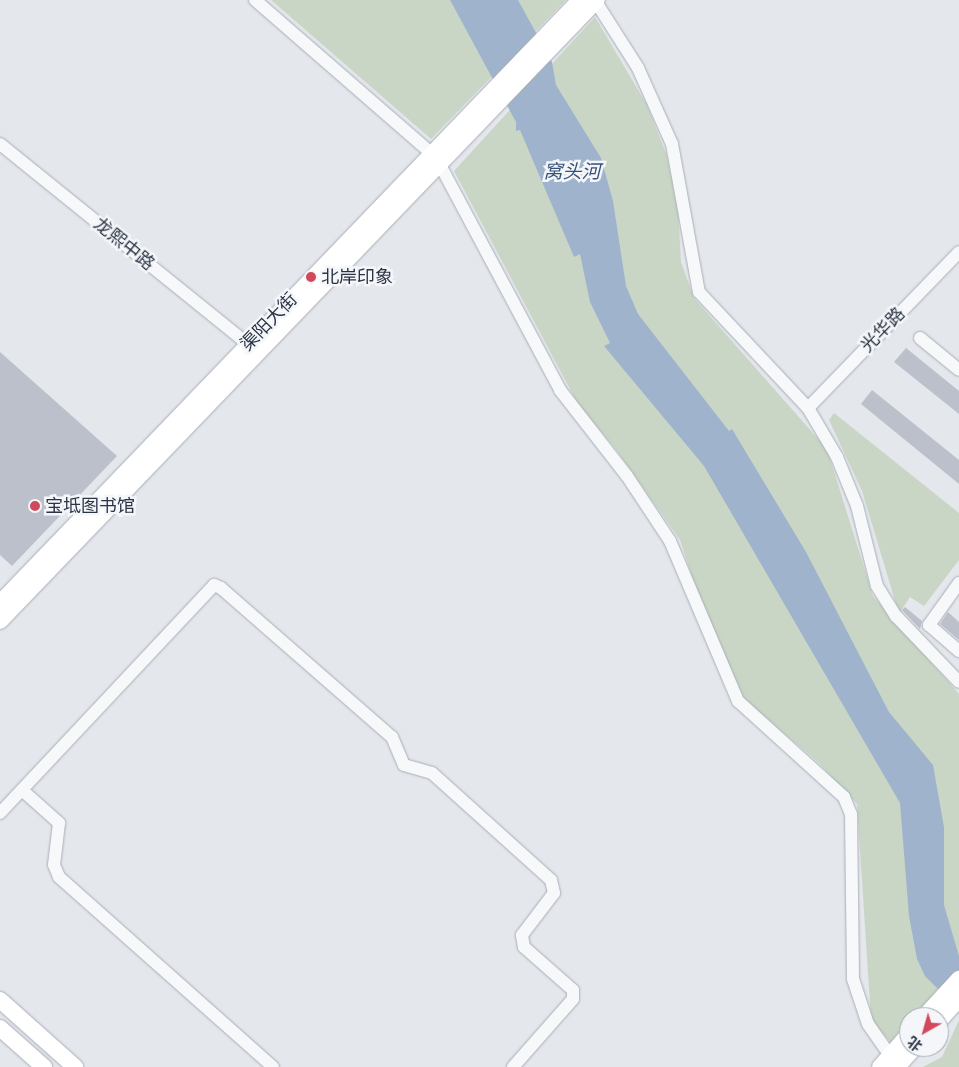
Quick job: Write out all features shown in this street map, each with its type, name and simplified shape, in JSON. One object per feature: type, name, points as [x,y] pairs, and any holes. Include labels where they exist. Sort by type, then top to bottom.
[{"type":"main road","name":"渠阳大街","points":[[0,602],[248,344],[591,0]]},
{"type":"main road","name":"渠阳大街","points":[[0,620],[435,157]]},
{"type":"main road","points":[[946,1007],[959,979]]},
{"type":"main road","points":[[0,1000],[75,1067]]},
{"type":"main road","points":[[0,1028],[44,1067]]},
{"type":"main road","points":[[889,1063],[899,1048]]},
{"type":"street","points":[[255,0],[435,157],[560,390],[627,476],[670,542],[738,701],[844,797],[850,814],[853,979],[868,1024],[889,1063]]},
{"type":"street","points":[[591,0],[638,68],[672,144],[698,292],[808,408],[837,457],[857,506],[877,586],[896,616],[959,682]]},
{"type":"street","name":"龙熙中路","points":[[0,144],[248,344]]},
{"type":"street","name":"光华路","points":[[808,408],[959,252]]},
{"type":"street","points":[[920,338],[959,369]]},
{"type":"street","points":[[959,583],[929,625],[959,651]]},
{"type":"street","points":[[0,813],[214,585],[221,588],[392,737],[404,766],[432,773],[551,880],[554,893],[522,929],[522,941],[573,990],[573,999],[513,1067]]},
{"type":"street","points":[[22,790],[59,823],[54,865],[59,876],[273,1067]]},
{"type":"green space","points":[[271,0],[566,0],[431,139]]},
{"type":"green space","points":[[595,17],[647,105],[667,156],[678,209],[681,262],[694,298],[827,449],[873,596],[959,694],[959,966],[923,1007],[899,1007],[899,1031],[891,1043],[871,1019],[857,804],[819,763],[744,699],[701,603],[680,540],[615,448],[578,404],[454,171]]},
{"type":"green space","points":[[834,413],[959,513],[959,560],[924,606],[910,597],[899,614],[862,491],[829,420]]},
{"type":"green space","points":[[959,1020],[959,1067],[923,1067],[942,1057],[949,1057],[949,1042]]},
{"type":"water","name":"窝头河","points":[[450,0],[518,0],[552,62],[556,85],[601,158],[613,201],[626,286],[638,314],[729,431],[732,429],[806,552],[889,712],[933,765],[944,827],[944,905],[959,956],[959,1010],[925,976],[917,959],[909,916],[900,803],[704,466],[604,346],[610,343],[590,302],[580,254],[574,257],[520,130],[516,131],[516,122]]},
{"type":"building","points":[[906,348],[959,391],[959,414],[894,362]]},
{"type":"building","name":"宝坻图书馆","points":[[0,352],[117,456],[12,566],[0,555]]},
{"type":"building","points":[[872,390],[959,460],[959,484],[861,404]]},
{"type":"building","points":[[905,607],[922,621],[920,629],[902,610]]},
{"type":"building","points":[[948,612],[959,622],[959,640],[940,624]]},
{"type":"place","name":"北岸印象","points":[[311,277]]},
{"type":"place","name":"宝坻图书馆","points":[[35,506]]}]
